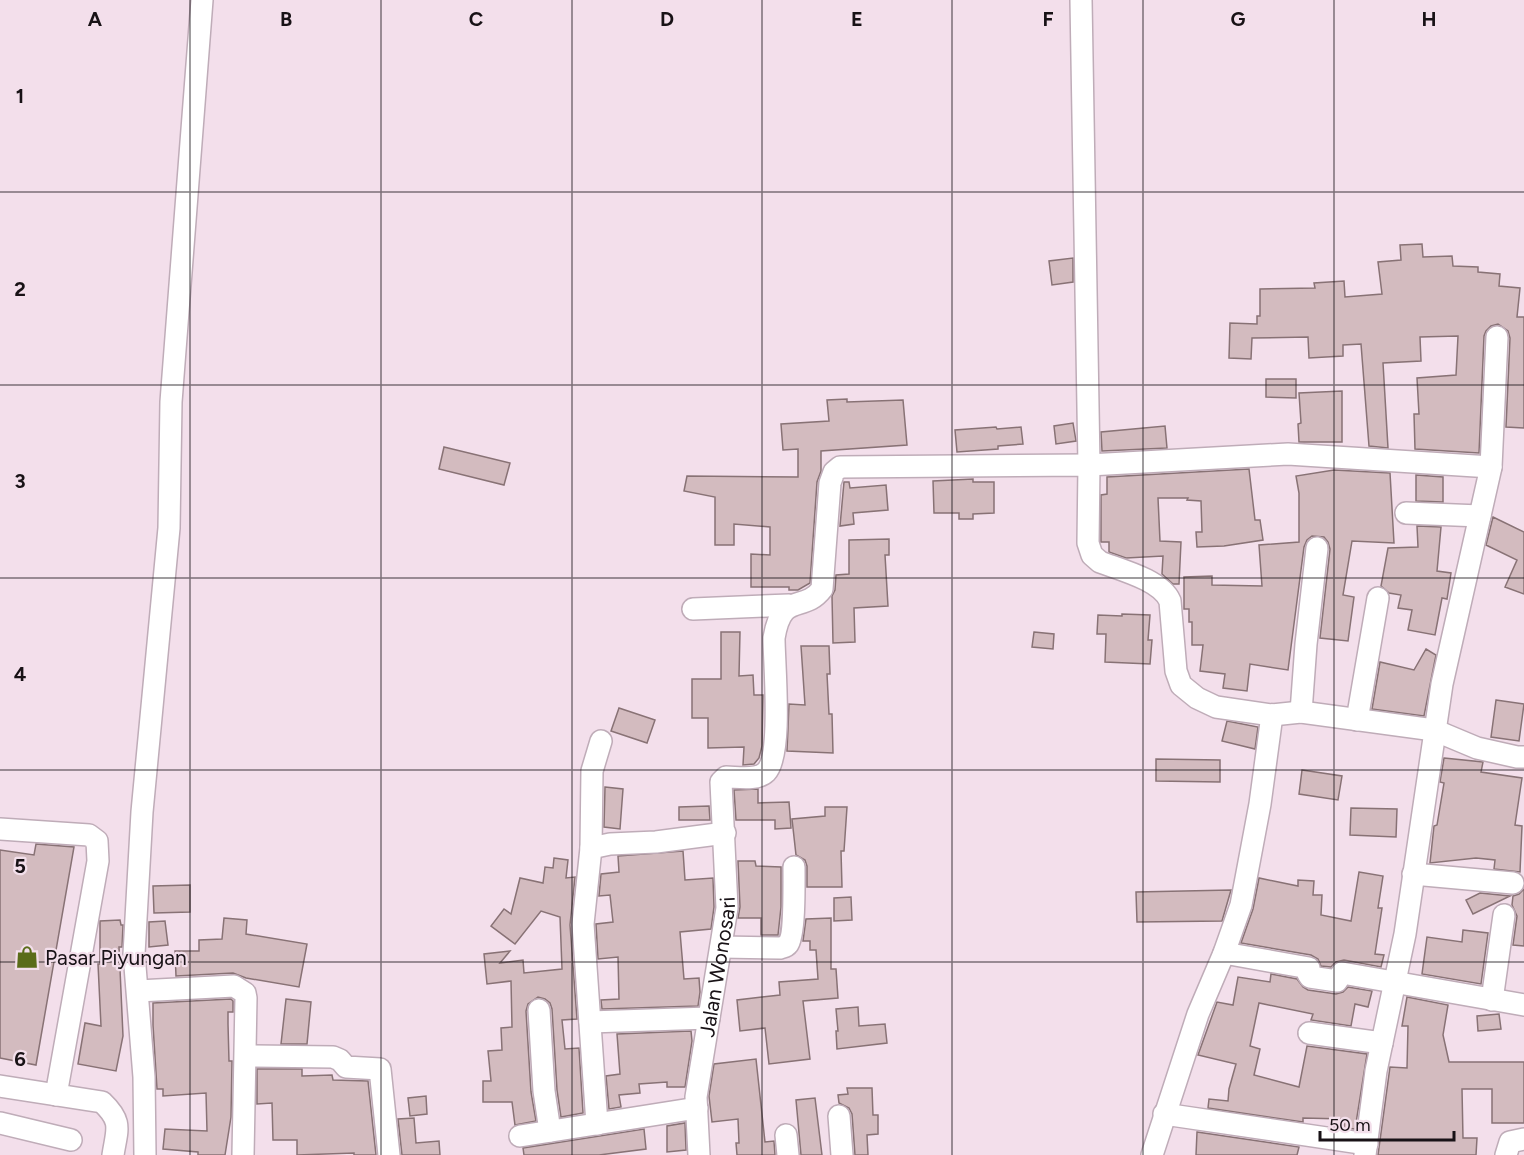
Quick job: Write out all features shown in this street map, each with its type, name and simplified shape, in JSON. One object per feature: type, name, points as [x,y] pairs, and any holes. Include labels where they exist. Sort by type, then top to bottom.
[{"type":"street","points":[[145,1155],[144,1077],[134,954],[142,813],[169,528],[171,402],[202,0]]},
{"type":"street","points":[[1081,0],[1089,465],[1088,543],[1092,555],[1100,562],[1157,585],[1167,593],[1170,601],[1176,671],[1181,685],[1197,698],[1216,707],[1272,715],[1301,712],[1434,730],[1477,748],[1524,757]]},
{"type":"street","points":[[1164,1114],[1366,1150],[1382,1043],[1395,983],[1413,874],[1442,684],[1491,467],[1497,337]]},
{"type":"street","points":[[693,609],[789,605],[813,598],[822,589],[830,483],[834,472],[840,467],[1089,465],[1288,454],[1491,467]]},
{"type":"street","points":[[1406,513],[1480,516]]},
{"type":"street","points":[[1301,712],[1317,548]]},
{"type":"street","points":[[1357,720],[1378,598]]},
{"type":"street","name":"Jalan Wonosari","points":[[699,1155],[696,1097],[727,908],[725,833],[720,787],[726,777],[758,777],[772,764],[776,743],[774,638],[777,621],[789,605]]},
{"type":"street","points":[[1152,1155],[1197,1014],[1224,953],[1241,905],[1260,804],[1272,715]]},
{"type":"street","points":[[597,1124],[584,924],[591,848],[592,771],[601,741]]},
{"type":"street","points":[[0,829],[89,835],[97,841],[98,861],[56,1095]]},
{"type":"street","points":[[591,848],[725,833]]},
{"type":"street","points":[[721,947],[780,948],[789,943],[794,867]]},
{"type":"street","points":[[1413,874],[1513,883]]},
{"type":"street","points":[[1492,1000],[1504,915]]},
{"type":"street","points":[[1224,953],[1309,968],[1310,977],[1337,981],[1342,973],[1524,1005]]},
{"type":"street","points":[[138,991],[234,986],[241,989],[246,998],[243,1155]]},
{"type":"street","points":[[539,1010],[544,1091],[550,1131]]},
{"type":"street","points":[[590,1022],[709,1018]]},
{"type":"street","points":[[1309,1033],[1382,1043]]},
{"type":"street","points":[[246,1056],[333,1057],[340,1060],[346,1067],[380,1069],[389,1155]]},
{"type":"street","points":[[0,1086],[102,1102],[112,1111],[117,1122],[113,1155]]},
{"type":"street","points":[[520,1136],[697,1108]]},
{"type":"street","points":[[839,1116],[843,1144],[842,1155]]},
{"type":"street","points":[[0,1123],[71,1140]]},
{"type":"street","points":[[1506,1155],[1510,1142],[1524,1139]]},
{"type":"building","points":[[1422,244],[1423,257],[1452,256],[1453,266],[1478,267],[1478,272],[1500,274],[1499,286],[1520,288],[1517,317],[1524,317],[1524,428],[1506,427],[1510,338],[1508,331],[1498,324],[1491,326],[1484,336],[1479,453],[1415,449],[1414,414],[1419,414],[1417,378],[1456,375],[1458,336],[1420,337],[1421,361],[1383,363],[1388,448],[1369,446],[1361,344],[1343,345],[1343,356],[1309,358],[1308,337],[1252,338],[1251,359],[1229,358],[1230,323],[1257,324],[1257,316],[1260,316],[1260,289],[1315,288],[1314,283],[1344,281],[1345,297],[1382,294],[1378,262],[1401,260],[1400,245]]},
{"type":"building","points":[[1073,258],[1073,282],[1052,285],[1049,261]]},
{"type":"building","points":[[1266,379],[1296,379],[1296,398],[1266,397]]},
{"type":"building","points":[[1342,391],[1342,442],[1299,442],[1298,424],[1301,423],[1299,393]]},
{"type":"building","points":[[847,399],[847,402],[903,400],[907,445],[821,451],[810,583],[798,590],[789,590],[789,587],[751,587],[751,554],[770,555],[770,527],[734,524],[734,545],[715,545],[715,497],[684,491],[687,476],[798,477],[798,449],[783,450],[781,424],[829,421],[827,400]]},
{"type":"building","points":[[1073,423],[1076,441],[1056,444],[1054,426]]},
{"type":"building","points":[[1165,426],[1167,448],[1102,451],[1101,432]]},
{"type":"building","points":[[996,427],[997,429],[1021,427],[1023,444],[998,446],[998,449],[957,452],[955,430]]},
{"type":"building","points":[[444,447],[510,463],[504,485],[439,469]]},
{"type":"building","points":[[1249,469],[1255,520],[1260,520],[1263,540],[1224,546],[1197,547],[1196,532],[1202,532],[1201,501],[1187,500],[1188,498],[1158,498],[1160,541],[1181,542],[1179,584],[1173,584],[1162,574],[1163,556],[1126,558],[1109,552],[1109,542],[1101,542],[1101,495],[1107,494],[1107,477]]},
{"type":"building","points":[[1334,470],[1390,473],[1394,543],[1352,541],[1343,595],[1354,597],[1348,641],[1320,638],[1330,549],[1324,537],[1312,536],[1304,547],[1288,670],[1250,664],[1247,691],[1223,688],[1225,674],[1200,671],[1203,645],[1192,645],[1192,622],[1189,622],[1189,609],[1184,609],[1184,577],[1212,576],[1212,585],[1262,586],[1259,545],[1299,542],[1299,493],[1296,476]]},
{"type":"building","points":[[1416,475],[1443,477],[1443,502],[1416,501]]},
{"type":"building","points":[[973,479],[973,482],[994,482],[994,513],[973,514],[973,519],[959,519],[959,513],[934,513],[933,481]]},
{"type":"building","points":[[844,482],[849,482],[850,488],[886,485],[888,510],[853,513],[854,524],[840,526]]},
{"type":"building","points":[[1493,517],[1524,532],[1524,594],[1505,587],[1517,560],[1486,545]]},
{"type":"building","points":[[1417,526],[1441,527],[1437,571],[1451,573],[1447,599],[1442,598],[1435,635],[1408,630],[1412,610],[1398,608],[1401,595],[1389,593],[1381,586],[1388,548],[1418,547]]},
{"type":"building","points":[[889,539],[889,555],[885,555],[888,606],[854,608],[855,642],[833,643],[832,596],[835,590],[836,575],[849,574],[849,540]]},
{"type":"building","points":[[1122,614],[1150,615],[1148,640],[1152,640],[1150,664],[1105,662],[1106,634],[1097,634],[1098,615],[1122,616]]},
{"type":"building","points":[[721,632],[740,632],[739,676],[753,675],[754,695],[763,695],[762,746],[759,758],[754,764],[743,765],[744,747],[708,748],[708,718],[692,718],[692,679],[721,679]]},
{"type":"building","points":[[1034,632],[1054,634],[1053,649],[1032,647]]},
{"type":"building","points":[[801,646],[829,646],[830,674],[827,674],[829,714],[832,714],[833,753],[787,751],[789,704],[805,705]]},
{"type":"building","points":[[1426,649],[1436,655],[1424,716],[1372,709],[1380,662],[1414,670]]},
{"type":"building","points":[[1496,700],[1524,704],[1519,741],[1491,737]]},
{"type":"building","points":[[619,708],[655,720],[647,743],[611,731]]},
{"type":"building","points":[[1227,721],[1258,727],[1255,749],[1222,741]]},
{"type":"building","points":[[1444,758],[1483,762],[1481,772],[1522,778],[1515,825],[1522,826],[1520,872],[1494,869],[1495,860],[1476,858],[1430,863],[1434,826],[1437,825],[1444,783],[1440,782]]},
{"type":"building","points":[[1156,759],[1220,760],[1220,782],[1156,781]]},
{"type":"building","points":[[1302,770],[1342,776],[1338,800],[1299,794]]},
{"type":"building","points":[[605,787],[623,789],[620,829],[604,827]]},
{"type":"building","points":[[758,789],[758,803],[789,802],[791,828],[775,829],[775,820],[736,820],[734,790]]},
{"type":"building","points":[[709,806],[710,820],[679,820],[679,807]]},
{"type":"building","points":[[825,807],[847,807],[844,851],[841,851],[842,887],[807,887],[807,866],[805,860],[796,855],[792,819],[825,816]]},
{"type":"building","points":[[1351,808],[1397,809],[1396,837],[1350,835]]},
{"type":"building","name":"Pasar Piyungan","points":[[36,844],[74,847],[36,1065],[0,1058],[0,850],[34,855]]},
{"type":"building","points":[[683,851],[685,880],[713,878],[714,907],[711,929],[680,932],[684,979],[699,978],[698,1006],[602,1009],[601,1000],[619,999],[618,957],[598,959],[596,924],[613,922],[610,895],[599,896],[601,874],[619,872],[618,856]]},
{"type":"building","points":[[554,858],[568,860],[566,878],[575,877],[570,925],[577,1019],[562,1020],[565,1049],[579,1048],[583,1113],[561,1117],[552,1009],[550,1003],[538,997],[528,1004],[526,1011],[531,1092],[536,1121],[515,1125],[512,1102],[483,1102],[483,1081],[491,1081],[488,1051],[502,1050],[501,1028],[512,1027],[511,981],[487,984],[484,954],[510,951],[500,963],[523,960],[524,973],[562,969],[560,917],[541,911],[515,944],[491,926],[504,909],[511,914],[520,878],[543,883],[545,867],[553,868]]},
{"type":"building","points":[[738,861],[755,861],[756,866],[781,867],[778,935],[761,935],[761,918],[738,918],[740,907]]},
{"type":"building","points":[[1359,872],[1383,876],[1378,908],[1382,908],[1375,954],[1384,955],[1381,967],[1344,960],[1336,962],[1331,967],[1321,966],[1318,959],[1311,955],[1241,943],[1253,909],[1259,878],[1298,886],[1298,880],[1314,881],[1313,895],[1322,895],[1321,915],[1351,921]]},
{"type":"building","points":[[190,885],[190,912],[154,913],[153,886]]},
{"type":"building","points":[[1524,889],[1524,946],[1513,945],[1517,916],[1512,905],[1513,896]]},
{"type":"building","points":[[1231,890],[1222,921],[1137,922],[1136,892]]},
{"type":"building","points":[[1480,893],[1510,896],[1473,914],[1466,900]]},
{"type":"building","points":[[851,897],[852,920],[834,921],[834,898]]},
{"type":"building","points":[[224,918],[247,920],[246,934],[307,944],[299,987],[246,978],[233,973],[176,976],[175,951],[199,951],[199,940],[222,939]]},
{"type":"building","points":[[831,918],[831,969],[836,969],[838,998],[803,1001],[810,1059],[769,1064],[765,1028],[740,1031],[737,1000],[780,995],[779,982],[818,979],[816,950],[810,950],[810,941],[803,941],[806,919]]},
{"type":"building","points":[[120,920],[123,925],[122,947],[119,947],[123,1036],[116,1071],[78,1064],[85,1023],[101,1026],[98,964],[100,964],[100,921]]},
{"type":"building","points":[[165,921],[168,945],[149,947],[149,922]]},
{"type":"building","points":[[1463,930],[1488,933],[1481,984],[1422,974],[1427,937],[1462,942]]},
{"type":"building","points":[[1271,974],[1297,979],[1308,990],[1336,994],[1348,987],[1372,991],[1368,1007],[1355,1004],[1351,1026],[1311,1020],[1313,1014],[1259,1003],[1250,1046],[1260,1049],[1254,1075],[1299,1087],[1307,1046],[1367,1054],[1355,1129],[1344,1128],[1344,1119],[1303,1118],[1303,1122],[1208,1108],[1209,1099],[1228,1101],[1236,1064],[1198,1055],[1217,1002],[1233,1005],[1238,977],[1270,982]]},
{"type":"building","points":[[1407,997],[1448,1005],[1443,1035],[1449,1062],[1524,1062],[1524,1123],[1492,1123],[1492,1089],[1462,1089],[1463,1138],[1477,1138],[1476,1155],[1378,1155],[1390,1067],[1407,1068],[1408,1026],[1402,1026]]},
{"type":"building","points":[[231,999],[233,1012],[228,1012],[228,1024],[229,1061],[232,1061],[231,1117],[225,1155],[198,1155],[198,1152],[163,1149],[165,1129],[207,1131],[206,1093],[163,1096],[163,1089],[157,1089],[153,1003]]},
{"type":"building","points":[[286,999],[311,1002],[307,1044],[281,1044]]},
{"type":"building","points":[[858,1007],[859,1026],[885,1024],[887,1043],[837,1049],[836,1009]]},
{"type":"building","points":[[1499,1014],[1501,1029],[1478,1031],[1477,1016]]},
{"type":"building","points":[[691,1031],[692,1041],[685,1087],[667,1087],[667,1082],[639,1084],[640,1093],[619,1095],[621,1107],[609,1109],[606,1076],[620,1074],[617,1034]]},
{"type":"building","points":[[756,1059],[765,1142],[774,1141],[775,1155],[737,1155],[738,1119],[712,1122],[709,1096],[714,1064]]},
{"type":"building","points":[[257,1069],[302,1069],[302,1076],[332,1075],[333,1080],[368,1081],[376,1155],[354,1155],[354,1153],[297,1155],[297,1140],[273,1140],[272,1103],[257,1104]]},
{"type":"building","points":[[847,1088],[872,1088],[873,1115],[878,1115],[878,1134],[867,1135],[868,1155],[855,1155],[852,1114],[849,1108],[839,1103],[838,1095],[848,1094]]},
{"type":"building","points":[[426,1096],[427,1114],[410,1116],[408,1098]]},
{"type":"building","points":[[815,1098],[822,1155],[801,1155],[796,1100]]},
{"type":"building","points":[[414,1118],[416,1143],[439,1141],[440,1155],[402,1155],[398,1119]]},
{"type":"building","points":[[685,1123],[686,1150],[667,1152],[667,1126]]},
{"type":"building","points":[[644,1129],[646,1149],[599,1155],[524,1155],[523,1148]]},
{"type":"building","points":[[1197,1132],[1299,1147],[1297,1155],[1196,1155]]},
{"type":"place","name":"Pasar Piyungan","points":[[27,957]]}]
